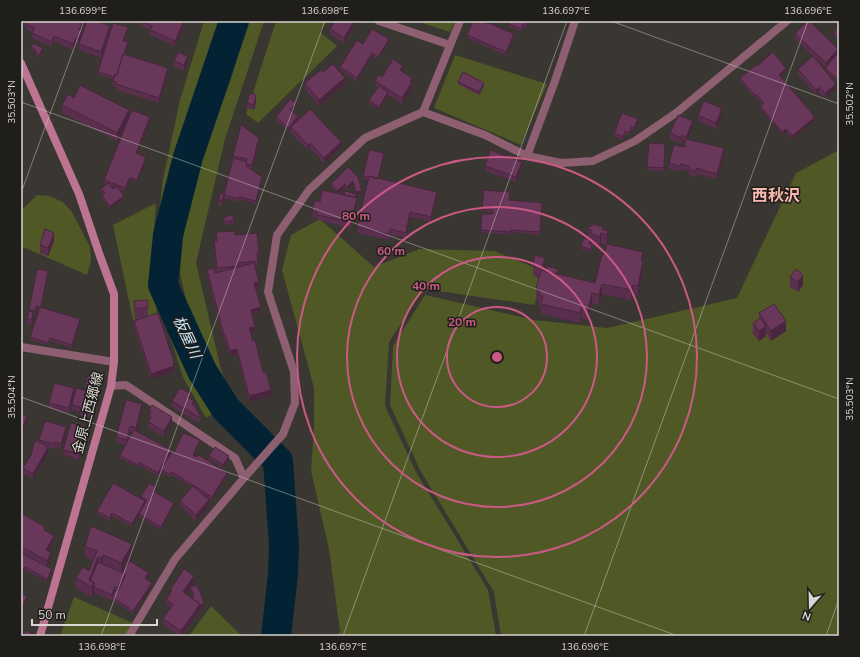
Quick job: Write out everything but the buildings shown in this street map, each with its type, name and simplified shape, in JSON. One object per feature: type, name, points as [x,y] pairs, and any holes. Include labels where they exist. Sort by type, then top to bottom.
[{"type":"main road","name":"金原上西郷線","points":[[21,63],[79,194],[114,294],[114,362],[111,386],[40,636]]},
{"type":"street","points":[[379,21],[450,45]]},
{"type":"street","points":[[128,636],[175,560],[283,434],[295,403],[294,372],[268,292],[277,235],[309,190],[366,138],[423,112],[460,21]]},
{"type":"street","points":[[527,156],[555,81],[575,21]]},
{"type":"street","points":[[423,112],[485,135],[527,156],[561,162],[593,161],[635,141],[676,113],[788,21]]},
{"type":"street","points":[[21,347],[114,362]]},
{"type":"street","points":[[111,386],[126,386],[235,458],[247,475]]},
{"type":"green space","points":[[204,21],[225,21],[175,180],[169,216],[167,278],[173,317],[190,361],[219,410],[206,418],[183,377],[167,327],[158,279],[159,214],[163,179],[180,100]]},
{"type":"green space","points":[[248,21],[264,21],[225,139],[196,263],[221,369],[232,402],[227,405],[209,371],[194,336],[180,273],[184,226],[197,173],[232,76]]},
{"type":"green space","points":[[276,21],[327,21],[320,32],[337,46],[258,123],[246,114]]},
{"type":"green space","points":[[416,21],[455,21],[450,32]]},
{"type":"green space","points":[[455,55],[547,84],[521,145],[434,108]]},
{"type":"green space","points":[[839,150],[839,636],[501,636],[494,592],[420,470],[390,405],[393,346],[425,295],[534,320],[607,328],[737,298],[796,173]]},
{"type":"green space","points":[[37,195],[49,196],[63,202],[72,212],[90,247],[91,260],[87,275],[21,246],[21,211]]},
{"type":"green space","points":[[156,203],[152,258],[157,315],[133,320],[113,225]]},
{"type":"green space","points":[[320,219],[374,267],[419,249],[494,251],[533,267],[539,279],[535,305],[424,289],[389,342],[385,406],[416,472],[488,590],[496,636],[337,636],[340,631],[329,549],[311,471],[314,429],[314,388],[282,270],[291,235]]},
{"type":"green space","points":[[74,597],[133,623],[127,636],[60,636]]},
{"type":"green space","points":[[211,606],[242,636],[189,636]]},
{"type":"waterway","name":"板屋川","points":[[234,21],[188,157],[168,235],[163,285],[202,371],[226,409],[278,461],[284,545],[283,575],[276,636]]},
{"type":"district","name":"西秋沢","points":[[776,196]]}]
